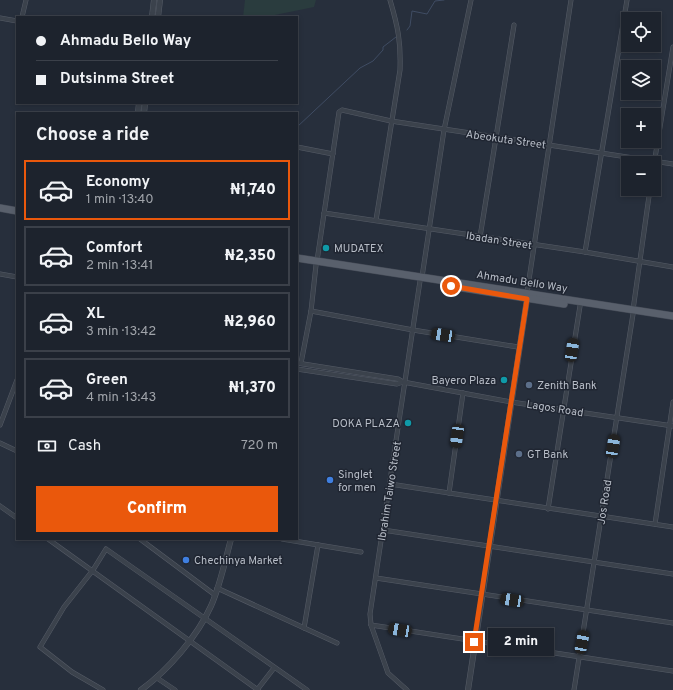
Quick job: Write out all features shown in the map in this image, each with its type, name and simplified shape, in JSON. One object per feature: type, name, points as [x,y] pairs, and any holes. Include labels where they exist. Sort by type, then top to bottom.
[{"type":"main road","points":[[0,208],[16,210]]},
{"type":"main road","points":[[0,213],[16,215]]},
{"type":"main road","name":"Ahmadu Bello Way","points":[[298,258],[317,263],[633,312],[673,320]]},
{"type":"main road","name":"Ahmadu Bello Way","points":[[298,262],[317,263]]},
{"type":"main road","name":"Ahmadu Bello Way","points":[[527,296],[580,306],[673,316]]},
{"type":"street","points":[[22,16],[26,0]]},
{"type":"street","points":[[152,16],[154,0]]},
{"type":"street","points":[[158,16],[160,0]]},
{"type":"street","points":[[376,220],[400,70],[400,39],[390,0]]},
{"type":"street","name":"Ibrahim Taiwo Street","points":[[407,690],[388,673],[371,625],[370,614],[404,383],[430,229],[444,130],[471,0]]},
{"type":"street","points":[[468,690],[488,546],[572,0]]},
{"type":"street","points":[[585,252],[603,152],[627,0]]},
{"type":"street","points":[[0,18],[16,21]]},
{"type":"street","points":[[480,237],[514,25]]},
{"type":"street","points":[[655,156],[673,47]]},
{"type":"street","name":"Abeokuta Street","points":[[333,154],[340,110],[444,130],[603,152],[622,156]]},
{"type":"street","points":[[298,147],[333,154],[311,311],[299,363]]},
{"type":"street","name":"Abeokuta Street","points":[[661,163],[673,164]]},
{"type":"street","name":"Jos Road","points":[[574,690],[588,611],[649,196]]},
{"type":"street","name":"Ibadan Street","points":[[324,213],[585,252],[673,267]]},
{"type":"street","points":[[0,274],[16,277]]},
{"type":"street","points":[[548,509],[580,306]]},
{"type":"street","points":[[311,311],[413,330],[518,347]]},
{"type":"street","name":"Lagos Road","points":[[299,363],[398,379],[404,383],[510,402],[671,426]]},
{"type":"street","points":[[298,369],[397,384],[404,383]]},
{"type":"street","points":[[0,425],[16,383]]},
{"type":"street","points":[[449,493],[463,393]]},
{"type":"street","points":[[655,524],[671,426],[673,402]]},
{"type":"street","points":[[0,443],[16,451]]},
{"type":"street","points":[[390,484],[673,527]]},
{"type":"street","points":[[0,506],[16,517]]},
{"type":"street","points":[[383,530],[673,574]]},
{"type":"street","points":[[49,540],[258,690],[274,668]]},
{"type":"street","points":[[141,540],[215,595]]},
{"type":"street","points":[[141,690],[157,678],[189,640],[210,608],[231,540]]},
{"type":"street","points":[[288,540],[361,552]]},
{"type":"street","points":[[304,628],[318,545]]},
{"type":"street","points":[[103,690],[72,672],[40,647],[64,607],[93,570],[106,549],[307,690]]},
{"type":"street","points":[[376,578],[673,623]]},
{"type":"street","points":[[217,588],[337,643]]},
{"type":"street","points":[[371,625],[474,642],[673,671]]},
{"type":"street","points":[[157,678],[175,690]]},
{"type":"shaded area","points":[[245,0],[316,0],[314,7],[270,16],[243,16]]},
{"type":"waterway","points":[[407,30],[410,26],[412,11],[427,14],[435,1],[444,0]]},
{"type":"waterway","points":[[298,126],[360,68],[373,61],[383,50],[383,47],[396,37]]},
{"type":"place","name":"MUDATEX","points":[[326,248]]},
{"type":"place","name":"Bayero Plaza","points":[[504,380]]},
{"type":"place","name":"Zenith Bank","points":[[529,385]]},
{"type":"place","name":"DOKA PLAZA","points":[[408,423]]},
{"type":"place","name":"GT Bank","points":[[519,454]]},
{"type":"place","name":"Singlet for men","points":[[330,480]]},
{"type":"place","name":"Chechinya Market","points":[[186,560]]},
{"type":"route","points":[[451,286],[527,299],[518,347],[474,642]]}]
